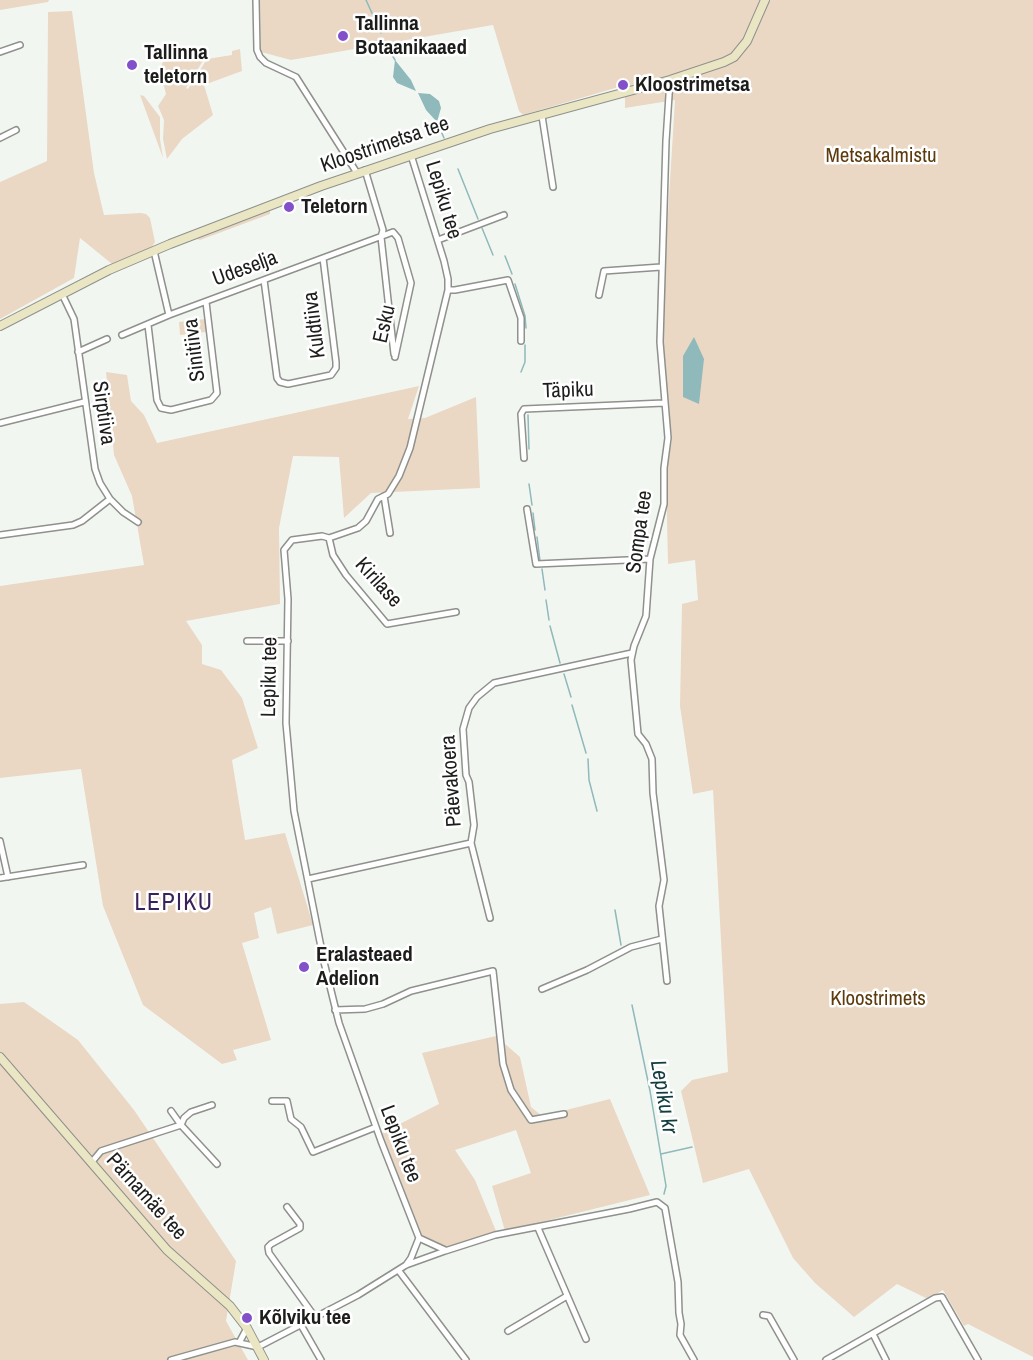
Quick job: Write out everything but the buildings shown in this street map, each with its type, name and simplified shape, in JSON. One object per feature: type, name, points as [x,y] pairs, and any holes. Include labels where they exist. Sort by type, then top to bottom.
[{"type":"main road","name":"Kloostrimetsa tee","points":[[0,326],[109,270],[361,172],[517,121],[707,69],[734,57],[747,40],[765,0]]},
{"type":"main road","name":"Pärnamäe tee","points":[[0,1057],[167,1250],[230,1306],[247,1328],[264,1360]]},
{"type":"street","name":"Esku","points":[[256,0],[257,50],[260,57],[266,63],[296,77],[361,172],[383,230],[381,237],[395,357],[411,283],[398,238],[393,232],[381,237]]},
{"type":"street","points":[[0,52],[20,45]]},
{"type":"street","name":"Sompa tee","points":[[667,981],[659,906],[664,880],[653,794],[652,759],[646,744],[638,734],[631,673],[632,653],[646,616],[650,559],[664,504],[664,468],[668,438],[660,342],[670,80]]},
{"type":"street","points":[[542,116],[553,187]]},
{"type":"street","points":[[0,138],[16,130]]},
{"type":"street","name":"Lepiku tee","points":[[411,154],[447,272],[448,290],[410,447],[399,476],[384,496],[378,499],[366,521],[358,528],[329,538],[322,536],[292,540],[284,550],[288,599],[285,707],[294,811],[335,1010],[376,1127],[419,1238]]},
{"type":"street","points":[[438,240],[504,215]]},
{"type":"street","name":"Udeselja","points":[[122,335],[169,315],[381,237]]},
{"type":"street","points":[[154,251],[169,315]]},
{"type":"street","name":"Kuldtiiva","points":[[264,280],[277,378],[280,382],[288,384],[330,375],[336,368],[336,362],[323,258]]},
{"type":"street","points":[[599,295],[604,271],[662,267]]},
{"type":"street","points":[[448,290],[508,280],[521,318],[521,341]]},
{"type":"street","name":"Sirptiiva","points":[[62,294],[74,319],[95,470],[110,499],[138,522]]},
{"type":"street","name":"Sinitiiva","points":[[148,325],[157,400],[161,408],[171,410],[211,400],[217,393],[206,302]]},
{"type":"street","points":[[78,352],[107,339]]},
{"type":"street","points":[[0,423],[84,402]]},
{"type":"street","name":"Täpiku","points":[[524,458],[521,414],[524,409],[664,403]]},
{"type":"street","points":[[384,496],[390,533]]},
{"type":"street","points":[[0,535],[73,525],[82,521],[110,499]]},
{"type":"street","points":[[527,509],[536,564],[650,559]]},
{"type":"street","name":"Kirilase","points":[[329,538],[333,555],[346,575],[387,624],[456,612]]},
{"type":"street","points":[[247,640],[288,641]]},
{"type":"street","name":"Päevakoera","points":[[490,918],[471,843],[474,825],[469,782],[466,775],[463,729],[469,708],[477,697],[494,683],[632,653]]},
{"type":"street","points":[[0,842],[8,877]]},
{"type":"street","points":[[308,879],[471,843]]},
{"type":"street","points":[[0,878],[83,865]]},
{"type":"street","points":[[542,988],[587,970],[631,947],[662,939]]},
{"type":"street","points":[[335,1010],[365,1009],[383,1004],[411,991],[493,971],[503,1064],[511,1090],[531,1120],[564,1114]]},
{"type":"street","points":[[272,1101],[287,1101],[291,1119],[301,1127],[313,1152],[376,1127]]},
{"type":"street","points":[[91,1163],[101,1151],[181,1125],[184,1118],[191,1112],[212,1105]]},
{"type":"street","points":[[171,1112],[217,1164]]},
{"type":"street","points":[[406,1265],[495,1235],[657,1202],[665,1208],[678,1282],[680,1335],[694,1360]]},
{"type":"street","points":[[288,1207],[300,1224],[300,1228],[271,1244],[268,1247],[269,1253],[315,1317]]},
{"type":"street","points":[[538,1228],[586,1339]]},
{"type":"street","points":[[171,1360],[235,1342],[258,1347],[399,1271],[411,1258],[419,1238],[445,1251]]},
{"type":"street","points":[[399,1271],[466,1360]]},
{"type":"street","points":[[508,1331],[567,1296]]},
{"type":"street","points":[[826,1360],[935,1298],[942,1298],[978,1360]]},
{"type":"street","points":[[763,1315],[769,1317],[794,1360]]},
{"type":"street","points":[[301,1325],[321,1360]]},
{"type":"street","points":[[239,1343],[247,1328]]},
{"type":"street","points":[[873,1334],[886,1360]]},
{"type":"green space","points":[[0,0],[49,0],[0,10]]},
{"type":"green space","points":[[260,0],[1033,0],[1033,1357],[968,1324],[964,1326],[943,1290],[928,1299],[897,1284],[854,1317],[815,1283],[793,1258],[749,1169],[703,1183],[681,1091],[692,1080],[728,1072],[713,790],[693,794],[680,706],[682,604],[698,600],[695,560],[668,564],[666,475],[672,440],[663,357],[662,311],[675,100],[625,108],[622,86],[523,115],[519,111],[493,25],[291,60],[261,52]]},
{"type":"green space","points":[[72,11],[94,173],[104,215],[146,214],[150,218],[155,242],[151,248],[112,264],[80,238],[74,278],[0,319],[0,182],[47,161],[48,12]]},
{"type":"green space","points":[[240,49],[242,71],[204,85],[213,115],[182,139],[167,159],[163,139],[164,120],[158,106],[166,94],[164,86],[158,82],[163,62],[206,56],[186,88],[188,89],[207,59],[232,55],[232,51]]},
{"type":"green space","points":[[140,95],[144,96],[160,117],[163,158]]},
{"type":"green space","points":[[270,210],[270,214],[200,240],[197,239]]},
{"type":"green space","points":[[205,319],[206,332],[180,335],[179,322]]},
{"type":"green space","points":[[106,372],[127,375],[131,401],[144,415],[157,443],[419,386],[408,419],[425,418],[476,397],[480,488],[371,493],[344,518],[339,457],[293,456],[279,528],[280,604],[186,621],[202,645],[202,664],[221,670],[242,698],[258,748],[232,760],[245,840],[285,833],[313,925],[277,934],[271,907],[254,913],[259,938],[242,943],[271,1040],[233,1050],[237,1060],[222,1064],[143,1005],[103,906],[81,769],[0,778],[0,586],[144,565],[132,496],[114,455]]},
{"type":"green space","points":[[24,1002],[78,1040],[134,1110],[236,1261],[226,1321],[248,1360],[0,1360],[0,1004]]},
{"type":"green space","points":[[496,1036],[520,1057],[531,1107],[542,1116],[610,1099],[650,1195],[505,1231],[492,1186],[531,1173],[516,1130],[455,1150],[475,1180],[496,1231],[444,1249],[422,1235],[382,1133],[439,1104],[422,1053]]},
{"type":"water","points":[[395,60],[411,80],[416,91],[397,83],[393,77]]},
{"type":"water","points":[[418,93],[430,94],[439,101],[441,108],[437,122],[426,110]]},
{"type":"water","points":[[694,337],[704,359],[699,404],[683,397],[683,356]]},
{"type":"waterway","name":"Lepiku kr","points":[[366,0],[381,33]]},
{"type":"waterway","name":"Lepiku kr","points":[[383,40],[395,60]]},
{"type":"waterway","name":"Lepiku kr","points":[[437,122],[444,138]]},
{"type":"waterway","name":"Lepiku kr","points":[[458,169],[478,219]]},
{"type":"waterway","name":"Lepiku kr","points":[[482,228],[493,255]]},
{"type":"waterway","name":"Lepiku kr","points":[[505,256],[512,274]]},
{"type":"waterway","name":"Lepiku kr","points":[[515,284],[525,316],[526,328]]},
{"type":"waterway","name":"Lepiku kr","points":[[521,372],[525,362],[525,345]]},
{"type":"waterway","name":"Lepiku kr","points":[[528,415],[529,449]]},
{"type":"waterway","name":"Lepiku kr","points":[[529,484],[532,505]]},
{"type":"waterway","name":"Lepiku kr","points":[[533,513],[535,530]]},
{"type":"waterway","name":"Lepiku kr","points":[[537,537],[540,561]]},
{"type":"waterway","name":"Lepiku kr","points":[[542,569],[545,590]]},
{"type":"waterway","name":"Lepiku kr","points":[[546,600],[549,620]]},
{"type":"waterway","name":"Lepiku kr","points":[[550,626],[560,663]]},
{"type":"waterway","name":"Lepiku kr","points":[[564,674],[571,697]]},
{"type":"waterway","name":"Lepiku kr","points":[[572,705],[586,753]]},
{"type":"waterway","name":"Lepiku kr","points":[[588,759],[589,780],[597,811]]},
{"type":"waterway","name":"Lepiku kr","points":[[615,910],[621,945]]},
{"type":"waterway","name":"Lepiku kr","points":[[632,1005],[650,1091],[666,1186],[664,1194]]},
{"type":"waterway","points":[[661,1154],[692,1147]]},
{"type":"place","name":"Tallinna Botaanikaaed","points":[[343,36]]},
{"type":"place","name":"Tallinna teletorn","points":[[132,65]]},
{"type":"place","name":"Kloostrimetsa","points":[[623,85]]},
{"type":"place","name":"Teletorn","points":[[289,207]]},
{"type":"place","name":"Eralasteaed Adelion","points":[[304,967]]},
{"type":"place","name":"Kõlviku tee","points":[[247,1318]]},
{"type":"district","name":"LEPIKU","points":[[174,904]]},
{"type":"park label","name":"Metsakalmistu","points":[[881,156]]},
{"type":"park label","name":"Kloostrimets","points":[[878,999]]}]
